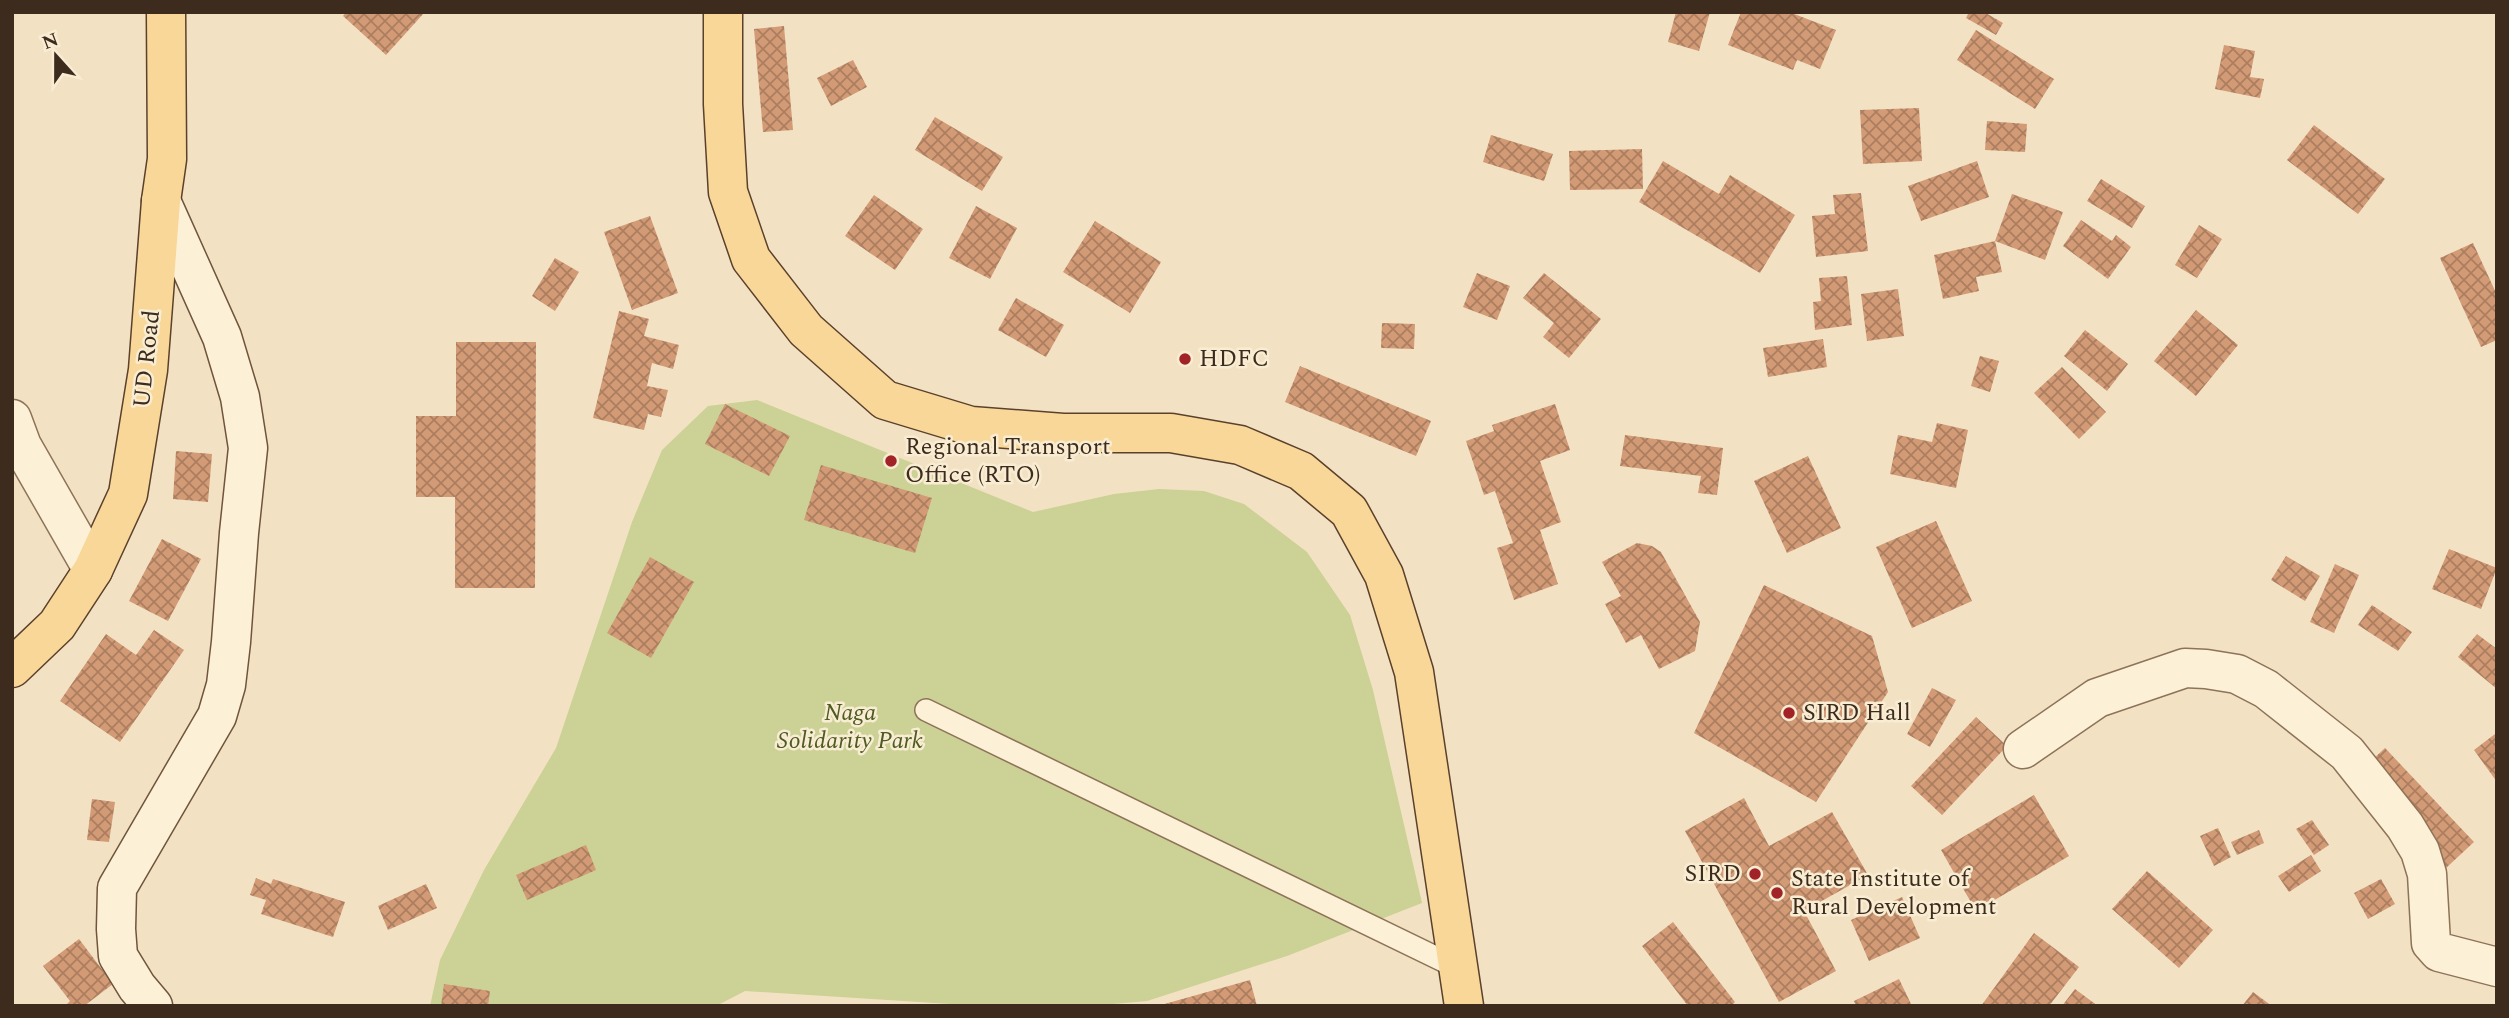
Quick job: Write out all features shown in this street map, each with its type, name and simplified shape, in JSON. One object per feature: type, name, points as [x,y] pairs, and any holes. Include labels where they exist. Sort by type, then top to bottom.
[{"type":"main road","name":"UD Road","points":[[12,668],[57,625],[93,570],[128,494],[148,370],[161,201],[167,159],[166,12]]},
{"type":"main road","points":[[723,12],[723,104],[728,192],[751,259],[806,330],[885,400],[971,426],[1063,433],[1171,433],[1240,445],[1301,471],[1349,511],[1384,575],[1414,672],[1462,988]]},
{"type":"street","points":[[153,1006],[137,987],[118,956],[117,888],[217,716],[226,685],[231,642],[248,448],[240,397],[222,337],[161,201]]},
{"type":"street","points":[[12,419],[22,446],[93,570]]},
{"type":"street","points":[[2023,749],[2097,698],[2108,694],[2185,668],[2237,674],[2266,689],[2347,753],[2405,826],[2420,851],[2427,874],[2431,943],[2439,952],[2497,967]]},
{"type":"lane","points":[[926,710],[1462,988]]},
{"type":"green space","name":"Naga Solidarity Park","points":[[757,400],[1033,512],[1114,494],[1159,489],[1204,491],[1244,504],[1307,552],[1350,615],[1373,690],[1422,903],[1287,956],[1147,1001],[1090,1006],[982,1006],[745,991],[716,1006],[430,1006],[440,960],[484,870],[556,748],[632,522],[662,450],[708,406]]},
{"type":"building","points":[[346,12],[425,12],[386,55],[343,16]]},
{"type":"building","points":[[1676,12],[1710,12],[1699,51],[1668,42]]},
{"type":"building","points":[[1741,12],[1789,12],[1836,30],[1820,69],[1797,60],[1793,70],[1728,45]]},
{"type":"building","points":[[1969,12],[1984,12],[2003,23],[1996,35],[1966,18]]},
{"type":"building","points":[[784,26],[793,130],[763,132],[754,29]]},
{"type":"building","points":[[1976,30],[2054,79],[2035,109],[1957,60]]},
{"type":"building","points":[[2224,45],[2255,51],[2250,77],[2264,79],[2260,98],[2215,89]]},
{"type":"building","points":[[853,60],[867,87],[831,106],[817,78]]},
{"type":"building","points":[[1919,108],[1922,161],[1863,164],[1860,110]]},
{"type":"building","points":[[935,117],[1003,157],[982,191],[915,150]]},
{"type":"building","points":[[1987,121],[2027,124],[2025,152],[1985,150]]},
{"type":"building","points":[[2314,125],[2385,179],[2358,214],[2287,160]]},
{"type":"building","points":[[1491,135],[1553,154],[1544,181],[1483,162]]},
{"type":"building","points":[[1642,149],[1643,189],[1570,190],[1569,151]]},
{"type":"building","points":[[1663,161],[1719,194],[1730,175],[1795,215],[1760,273],[1639,202]]},
{"type":"building","points":[[1977,161],[1989,197],[1921,221],[1908,186]]},
{"type":"building","points":[[2101,179],[2145,206],[2132,228],[2087,201]]},
{"type":"building","points":[[1861,193],[1868,251],[1816,257],[1812,216],[1835,214],[1833,195]]},
{"type":"building","points":[[2012,194],[2063,212],[2045,260],[1995,241]]},
{"type":"building","points":[[874,195],[923,229],[895,270],[845,236]]},
{"type":"building","points":[[976,206],[1017,228],[990,279],[949,258]]},
{"type":"building","points":[[650,216],[678,293],[632,310],[604,232]]},
{"type":"building","points":[[2081,220],[2112,241],[2116,235],[2131,247],[2108,279],[2063,246]]},
{"type":"building","points":[[1095,221],[1161,262],[1130,313],[1063,272]]},
{"type":"building","points":[[2199,225],[2222,239],[2197,278],[2175,265]]},
{"type":"building","points":[[1995,241],[2002,272],[1976,277],[1979,291],[1943,299],[1934,255]]},
{"type":"building","points":[[2473,243],[2497,295],[2497,340],[2481,347],[2440,258]]},
{"type":"building","points":[[555,258],[579,272],[555,311],[532,296]]},
{"type":"building","points":[[1477,273],[1510,286],[1497,320],[1463,307]]},
{"type":"building","points":[[1544,273],[1601,319],[1569,358],[1543,337],[1554,323],[1523,298]]},
{"type":"building","points":[[1847,276],[1852,325],[1815,330],[1813,302],[1821,301],[1819,278]]},
{"type":"building","points":[[1898,289],[1904,336],[1867,341],[1861,294]]},
{"type":"building","points":[[1016,298],[1064,325],[1046,357],[998,330]]},
{"type":"building","points":[[2196,310],[2238,345],[2196,396],[2154,361]]},
{"type":"building","points":[[619,311],[649,319],[644,336],[679,345],[673,369],[652,363],[647,386],[668,390],[661,417],[648,414],[644,430],[593,418]]},
{"type":"building","points":[[1382,323],[1415,324],[1414,349],[1381,348]]},
{"type":"building","points":[[2085,330],[2128,364],[2107,391],[2064,356]]},
{"type":"building","points":[[1823,339],[1827,367],[1768,377],[1763,348]]},
{"type":"building","points":[[456,342],[536,342],[535,588],[455,588],[455,497],[416,497],[416,416],[456,416]]},
{"type":"building","points":[[1980,356],[1999,361],[1990,392],[1971,386]]},
{"type":"building","points":[[1300,366],[1431,421],[1416,456],[1285,402]]},
{"type":"building","points":[[2062,367],[2106,412],[2079,439],[2034,393]]},
{"type":"building","points":[[725,404],[790,436],[769,476],[705,444]]},
{"type":"building","points":[[1555,404],[1570,450],[1540,461],[1561,522],[1540,530],[1558,584],[1514,600],[1497,548],[1513,543],[1495,491],[1484,495],[1466,441],[1494,431],[1492,425]]},
{"type":"building","points":[[1937,423],[1968,430],[1956,488],[1890,474],[1898,435],[1932,442]]},
{"type":"building","points":[[1625,435],[1723,448],[1717,495],[1698,493],[1701,476],[1620,466]]},
{"type":"building","points":[[176,451],[212,454],[208,502],[173,499]]},
{"type":"building","points":[[1808,456],[1841,528],[1787,553],[1754,481]]},
{"type":"building","points":[[821,465],[932,498],[915,553],[804,520]]},
{"type":"building","points":[[1936,521],[1972,601],[1912,628],[1876,547]]},
{"type":"building","points":[[162,539],[201,559],[168,621],[129,601]]},
{"type":"building","points":[[1637,543],[1652,546],[1661,552],[1700,622],[1695,651],[1659,669],[1641,635],[1626,643],[1605,604],[1621,596],[1602,562]]},
{"type":"building","points":[[2449,549],[2497,568],[2481,609],[2432,589]]},
{"type":"building","points":[[2286,556],[2320,576],[2305,601],[2271,580]]},
{"type":"building","points":[[650,557],[694,582],[651,658],[607,633]]},
{"type":"building","points":[[2335,564],[2359,575],[2334,633],[2310,622]]},
{"type":"building","name":"SIRD Hall","points":[[1764,585],[1872,636],[1888,692],[1816,802],[1694,733]]},
{"type":"building","points":[[2372,605],[2412,632],[2398,651],[2358,625]]},
{"type":"building","points":[[154,630],[184,650],[120,742],[60,701],[106,634],[136,655]]},
{"type":"building","points":[[2477,634],[2497,649],[2497,689],[2458,657]]},
{"type":"building","points":[[1932,688],[1956,700],[1930,747],[1907,734]]},
{"type":"building","points":[[1976,717],[2007,746],[1942,815],[1911,786]]},
{"type":"building","points":[[2495,734],[2497,737],[2497,782],[2474,750]]},
{"type":"building","points":[[2385,748],[2474,842],[2446,868],[2357,774]]},
{"type":"building","points":[[2034,795],[2069,856],[1976,911],[1941,850]]},
{"type":"building","name":"State Institute of Rural Development","points":[[1744,798],[1769,846],[1832,812],[1868,875],[1804,911],[1836,971],[1779,1002],[1685,831]]},
{"type":"building","points":[[92,799],[115,802],[109,842],[87,840]]},
{"type":"building","points":[[2312,820],[2329,845],[2314,855],[2296,829]]},
{"type":"building","points":[[2218,828],[2231,857],[2214,866],[2200,836]]},
{"type":"building","points":[[2259,830],[2264,843],[2237,855],[2231,842]]},
{"type":"building","points":[[586,845],[596,870],[527,900],[516,875]]},
{"type":"building","points":[[2311,855],[2321,871],[2289,892],[2278,876]]},
{"type":"building","points":[[2147,871],[2213,930],[2179,968],[2112,909]]},
{"type":"building","points":[[256,878],[271,884],[273,879],[345,902],[333,937],[261,914],[266,900],[250,895]]},
{"type":"building","points":[[2381,879],[2395,904],[2368,919],[2354,893]]},
{"type":"building","points":[[426,884],[437,908],[388,930],[378,906]]},
{"type":"building","points":[[1902,897],[1920,938],[1869,961],[1851,920]]},
{"type":"building","points":[[1673,922],[1735,1002],[1731,1006],[1688,1006],[1642,946]]},
{"type":"building","points":[[2034,933],[2079,967],[2049,1006],[1981,1006]]},
{"type":"building","points":[[79,939],[113,984],[84,1006],[65,1006],[70,1001],[43,966]]},
{"type":"building","points":[[1899,979],[1912,1006],[1856,1006],[1854,1001]]},
{"type":"building","points":[[1250,980],[1257,1006],[1161,1006],[1161,1005]]},
{"type":"building","points":[[444,984],[490,991],[488,1006],[441,1006]]},
{"type":"building","points":[[2075,989],[2098,1006],[2062,1006]]},
{"type":"building","points":[[2253,992],[2272,1006],[2242,1006]]},
{"type":"place","name":"HDFC","points":[[1185,359]]},
{"type":"place","name":"Regional Transport Office (RTO)","points":[[891,461]]},
{"type":"place","name":"SIRD Hall","points":[[1789,713]]},
{"type":"place","name":"SIRD","points":[[1755,874]]},
{"type":"place","name":"State Institute of Rural Development","points":[[1777,893]]}]
